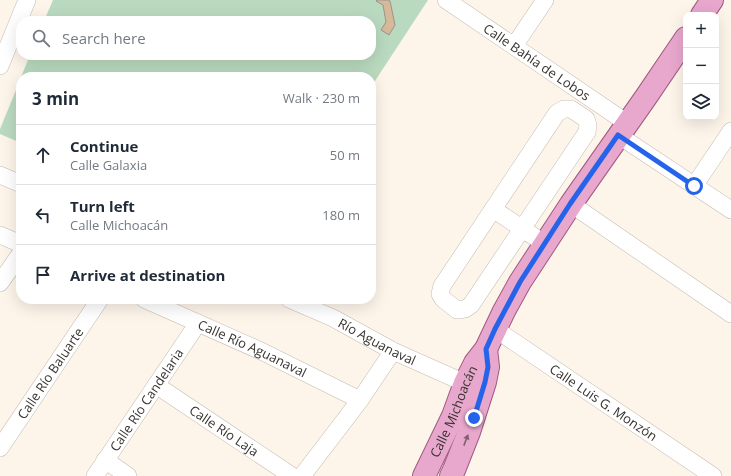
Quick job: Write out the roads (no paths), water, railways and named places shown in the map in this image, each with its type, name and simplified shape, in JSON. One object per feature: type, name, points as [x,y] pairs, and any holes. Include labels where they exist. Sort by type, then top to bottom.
[{"type":"main road","points":[[704,12],[712,0]]},
{"type":"main road","name":"Calle Michoacán","points":[[424,476],[453,416],[465,383],[475,363],[486,349],[520,282],[570,204],[683,42]]},
{"type":"main road","name":"Calle Michoacán","points":[[456,474],[485,382],[488,367],[486,349]]},
{"type":"street","points":[[20,16],[27,0]]},
{"type":"street","name":"Calle Bahía de Lobos","points":[[446,0],[514,46],[623,129],[694,186],[731,210]]},
{"type":"street","points":[[514,46],[545,0]]},
{"type":"street","points":[[0,66],[16,27]]},
{"type":"street","points":[[564,109],[571,109],[586,119],[588,125],[586,132],[522,229],[471,305],[464,309],[457,310],[443,299],[440,294],[442,286],[557,113],[564,109]]},
{"type":"street","points":[[694,186],[731,131]]},
{"type":"street","points":[[0,175],[16,182]]},
{"type":"street","points":[[570,204],[731,314]]},
{"type":"street","points":[[493,209],[545,244]]},
{"type":"street","points":[[0,235],[16,242]]},
{"type":"street","points":[[0,283],[16,260]]},
{"type":"street","name":"Calle Río Baluarte","points":[[0,448],[97,304]]},
{"type":"street","name":"Calle Río Aguanaval","points":[[155,304],[261,351],[360,400]]},
{"type":"street","name":"Río Aguanaval","points":[[301,304],[333,318],[393,351],[465,383]]},
{"type":"street","name":"Calle Río Candelaria","points":[[95,476],[198,323]]},
{"type":"street","name":"Calle Luis G. Monzón","points":[[495,329],[713,476]]},
{"type":"street","points":[[302,476],[360,400],[393,351]]},
{"type":"street","name":"Calle Río Laja","points":[[156,385],[292,476]]},
{"type":"street","points":[[105,460],[128,476]]}]
